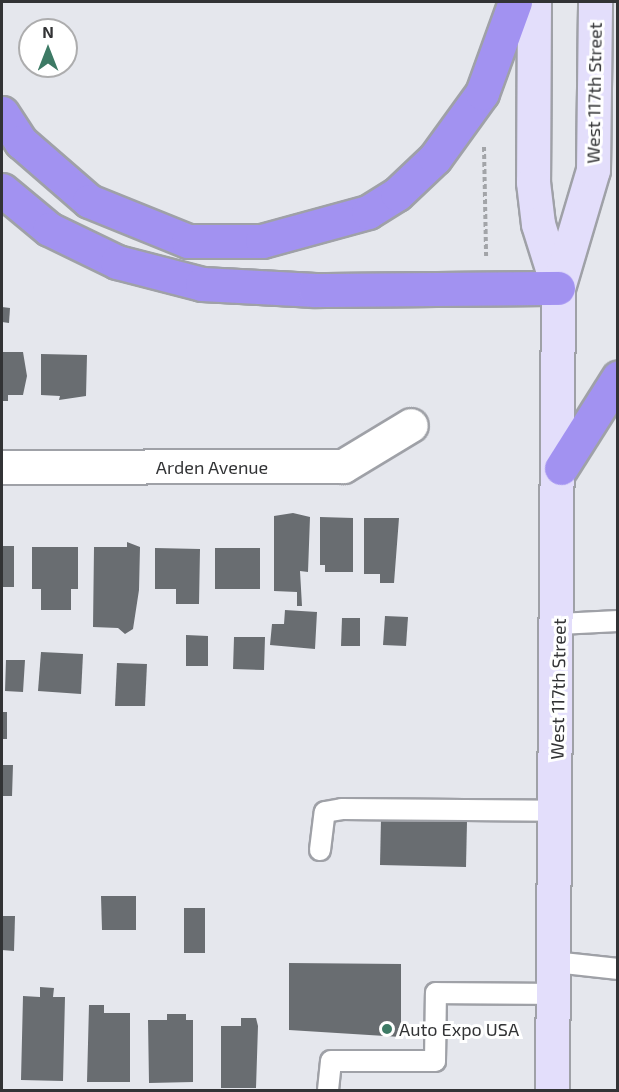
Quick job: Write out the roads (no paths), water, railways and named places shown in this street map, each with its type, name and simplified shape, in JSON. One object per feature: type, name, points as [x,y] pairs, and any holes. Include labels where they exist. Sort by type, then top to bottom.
[{"type":"highway","points":[[2,113],[21,142],[89,201],[188,241],[262,241],[368,212],[397,194],[435,158],[482,93],[515,2]]},
{"type":"highway","points":[[2,190],[48,229],[117,262],[202,284],[315,290],[558,288]]},
{"type":"highway","points":[[561,468],[618,378]]},
{"type":"main road","name":"West 117th Street","points":[[534,2],[533,182],[538,224],[558,288],[561,468],[552,1090]]},
{"type":"main road","name":"West 117th Street","points":[[558,288],[593,170],[595,2]]},
{"type":"street","name":"Arden Avenue","points":[[2,467],[343,466],[411,425]]},
{"type":"lane","points":[[559,624],[618,621]]},
{"type":"lane","points":[[320,850],[325,812],[342,809],[556,811]]},
{"type":"lane","points":[[554,962],[618,969]]},
{"type":"lane","points":[[328,1090],[331,1061],[435,1061],[436,993],[554,994]]},
{"type":"place","name":"Auto Expo USA","points":[[387,1029]]}]
